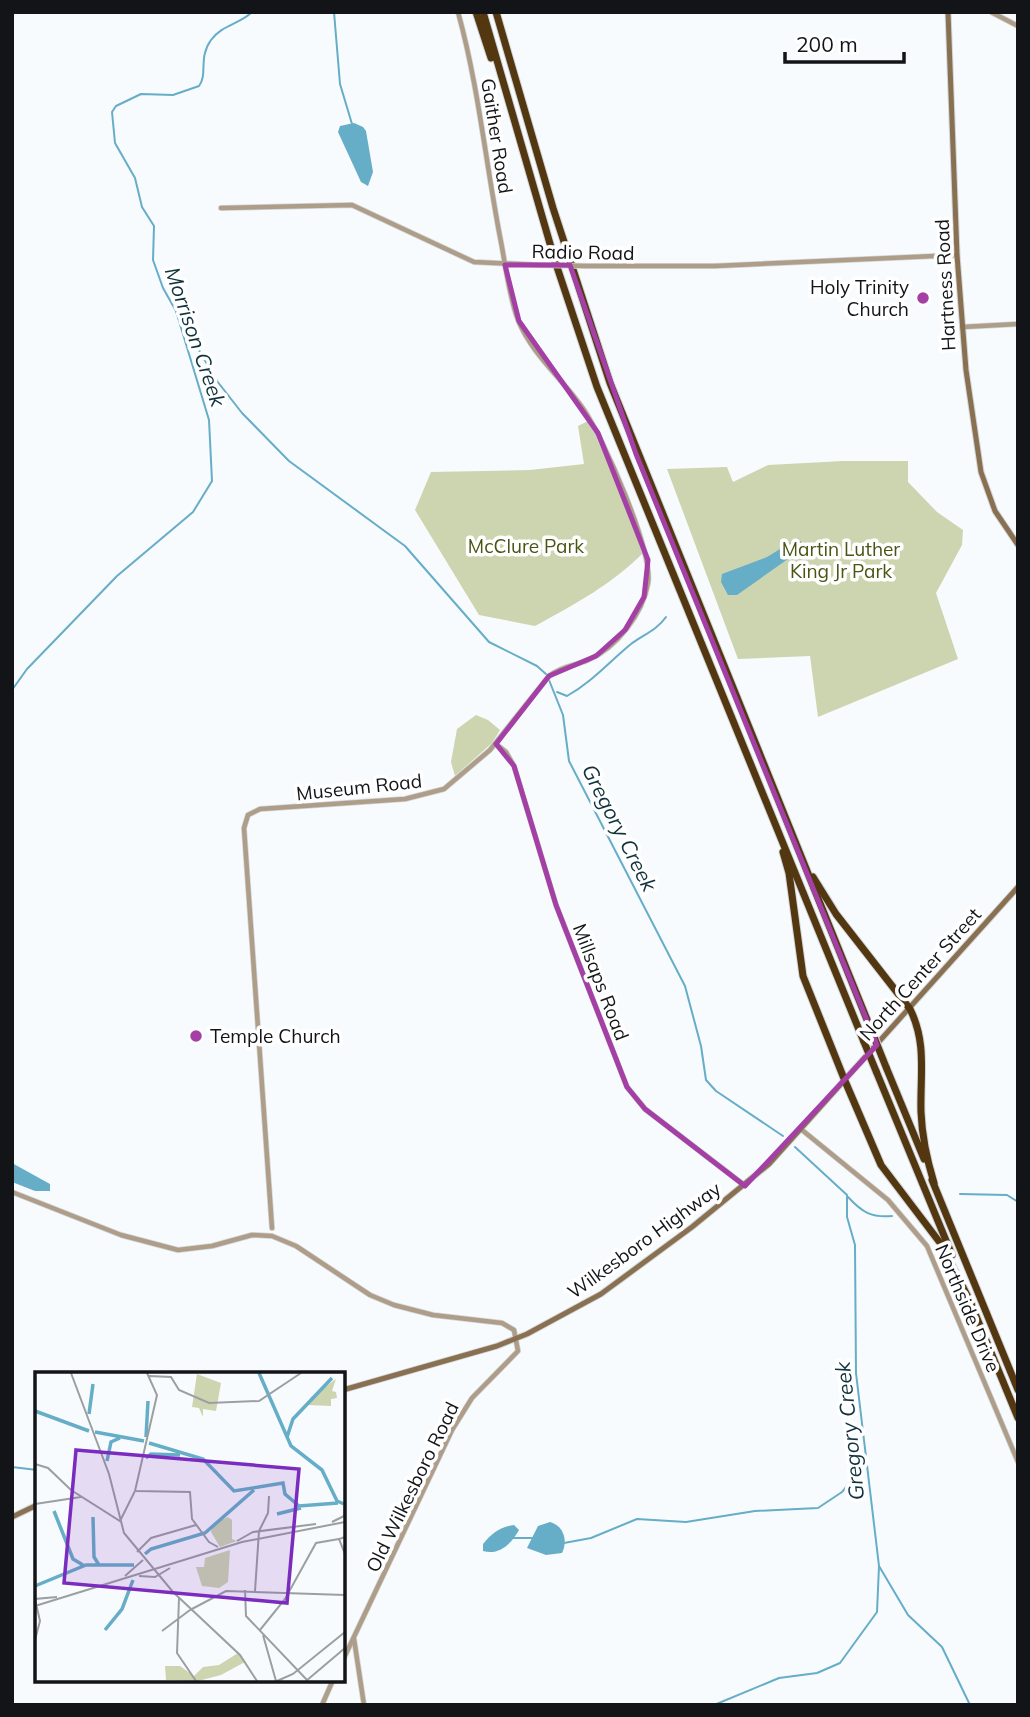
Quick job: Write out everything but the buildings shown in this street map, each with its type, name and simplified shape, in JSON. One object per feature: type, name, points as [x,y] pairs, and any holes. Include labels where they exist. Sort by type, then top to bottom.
[{"type":"highway","points":[[476,12],[514,122]]},
{"type":"highway","points":[[483,12],[559,274],[597,387],[1018,1418]]},
{"type":"highway","points":[[498,12],[576,284],[610,383],[1018,1390]]},
{"type":"highway","points":[[762,792],[789,873],[803,976],[845,1082],[881,1165],[941,1244],[971,1303]]},
{"type":"highway","points":[[794,841],[835,914],[910,1009],[922,1040],[922,1135],[934,1183]]},
{"type":"main road","name":"Hartness Road","points":[[948,12],[962,327],[981,472],[995,511],[1018,545]]},
{"type":"main road","name":"North Center Street","points":[[845,1082],[1018,887]]},
{"type":"main road","name":"Wilkesboro Highway","points":[[345,1389],[517,1338],[601,1294],[745,1186],[802,1130],[845,1082]]},
{"type":"main road","points":[[12,1517],[35,1506]]},
{"type":"street","name":"Gaither Road","points":[[458,12],[476,88],[505,265]]},
{"type":"street","points":[[991,12],[1018,26]]},
{"type":"street","name":"Radio Road","points":[[221,208],[352,205],[470,261],[505,265],[715,266],[957,255]]},
{"type":"street","name":"Museum Road","points":[[272,1228],[244,821],[253,811],[260,809],[429,795],[451,784],[496,744],[547,678],[561,667],[596,656],[619,637],[640,606],[649,572],[644,548],[598,433],[576,399],[526,336],[514,305],[505,265]]},
{"type":"street","points":[[962,327],[1018,324]]},
{"type":"street","name":"Millsaps Road","points":[[496,744],[506,752],[514,766],[556,905],[626,1087],[645,1109],[745,1186]]},
{"type":"street","name":"Northside Drive","points":[[802,1130],[888,1200],[927,1246],[1018,1462]]},
{"type":"street","points":[[12,1192],[121,1235],[178,1250],[212,1246],[252,1235],[272,1236],[296,1246],[370,1295],[394,1305],[433,1315],[502,1323],[514,1330],[517,1338]]},
{"type":"street","name":"Old Wilkesboro Road","points":[[345,1656],[452,1430],[472,1398],[518,1351],[517,1338]]},
{"type":"street","points":[[354,1638],[364,1705]]},
{"type":"street","points":[[322,1705],[332,1682]]},
{"type":"highlighted area","points":[[505,265],[570,265],[636,454],[877,1045],[745,1186],[645,1109],[627,1087],[556,905],[514,766],[496,744],[549,676],[596,656],[625,630],[644,597],[648,560],[598,433],[519,321]]},
{"type":"green space","name":"McClure Park","points":[[590,420],[645,551],[607,583],[535,626],[479,615],[415,510],[431,472],[530,470],[584,464],[578,426]]},
{"type":"green space","name":"Martin Luther King Jr Park","points":[[908,461],[908,482],[937,512],[963,530],[962,545],[936,593],[958,659],[818,717],[810,656],[738,659],[667,469],[727,467],[733,482],[768,465]]},
{"type":"green space","points":[[476,715],[488,720],[500,730],[492,743],[455,776],[451,762],[457,729]]},
{"type":"water","points":[[354,123],[366,131],[373,172],[368,186],[361,182],[338,132],[340,126]]},
{"type":"water","points":[[798,538],[804,546],[795,554],[737,595],[728,595],[721,582],[722,574],[767,557]]},
{"type":"water","points":[[12,1163],[50,1184],[50,1191],[35,1191],[12,1182]]},
{"type":"water","points":[[550,1522],[564,1534],[562,1553],[546,1555],[527,1548],[538,1526]]},
{"type":"water","points":[[514,1525],[519,1530],[509,1544],[494,1552],[483,1551],[483,1544],[493,1534]]},
{"type":"waterway","name":"Morrison Creek","points":[[12,690],[27,669],[117,576],[193,512],[212,481],[209,420],[176,311],[163,288],[153,260],[154,226],[142,207],[135,178],[115,143],[112,112],[116,106],[141,94],[173,95],[199,86],[203,76],[205,53],[211,40],[220,31],[252,12]]},
{"type":"waterway","points":[[334,12],[340,84],[352,124]]},
{"type":"waterway","name":"Gregory Creek","points":[[176,311],[217,381],[242,413],[289,461],[405,546],[489,642],[537,666],[547,675],[563,715],[569,761],[685,986],[701,1046],[706,1080],[716,1091],[783,1136]]},
{"type":"waterway","points":[[557,692],[567,696],[576,690],[666,617]]},
{"type":"waterway","name":"Gregory Creek","points":[[795,1147],[847,1195],[847,1217],[855,1245],[856,1373],[879,1566],[908,1615],[942,1647],[970,1705]]},
{"type":"waterway","points":[[960,1194],[1007,1195],[1018,1202]]},
{"type":"waterway","points":[[848,1197],[867,1213],[892,1216]]},
{"type":"waterway","points":[[564,1543],[591,1538],[637,1519],[686,1522],[755,1511],[818,1508],[842,1492],[864,1466]]},
{"type":"waterway","points":[[12,1467],[35,1470]]},
{"type":"waterway","points":[[513,1538],[532,1538]]},
{"type":"waterway","points":[[714,1705],[779,1678],[817,1673],[840,1663],[877,1612],[879,1566]]},
{"type":"place","name":"Holy Trinity Church","points":[[923,298]]},
{"type":"place","name":"Temple Church","points":[[196,1036]]}]
